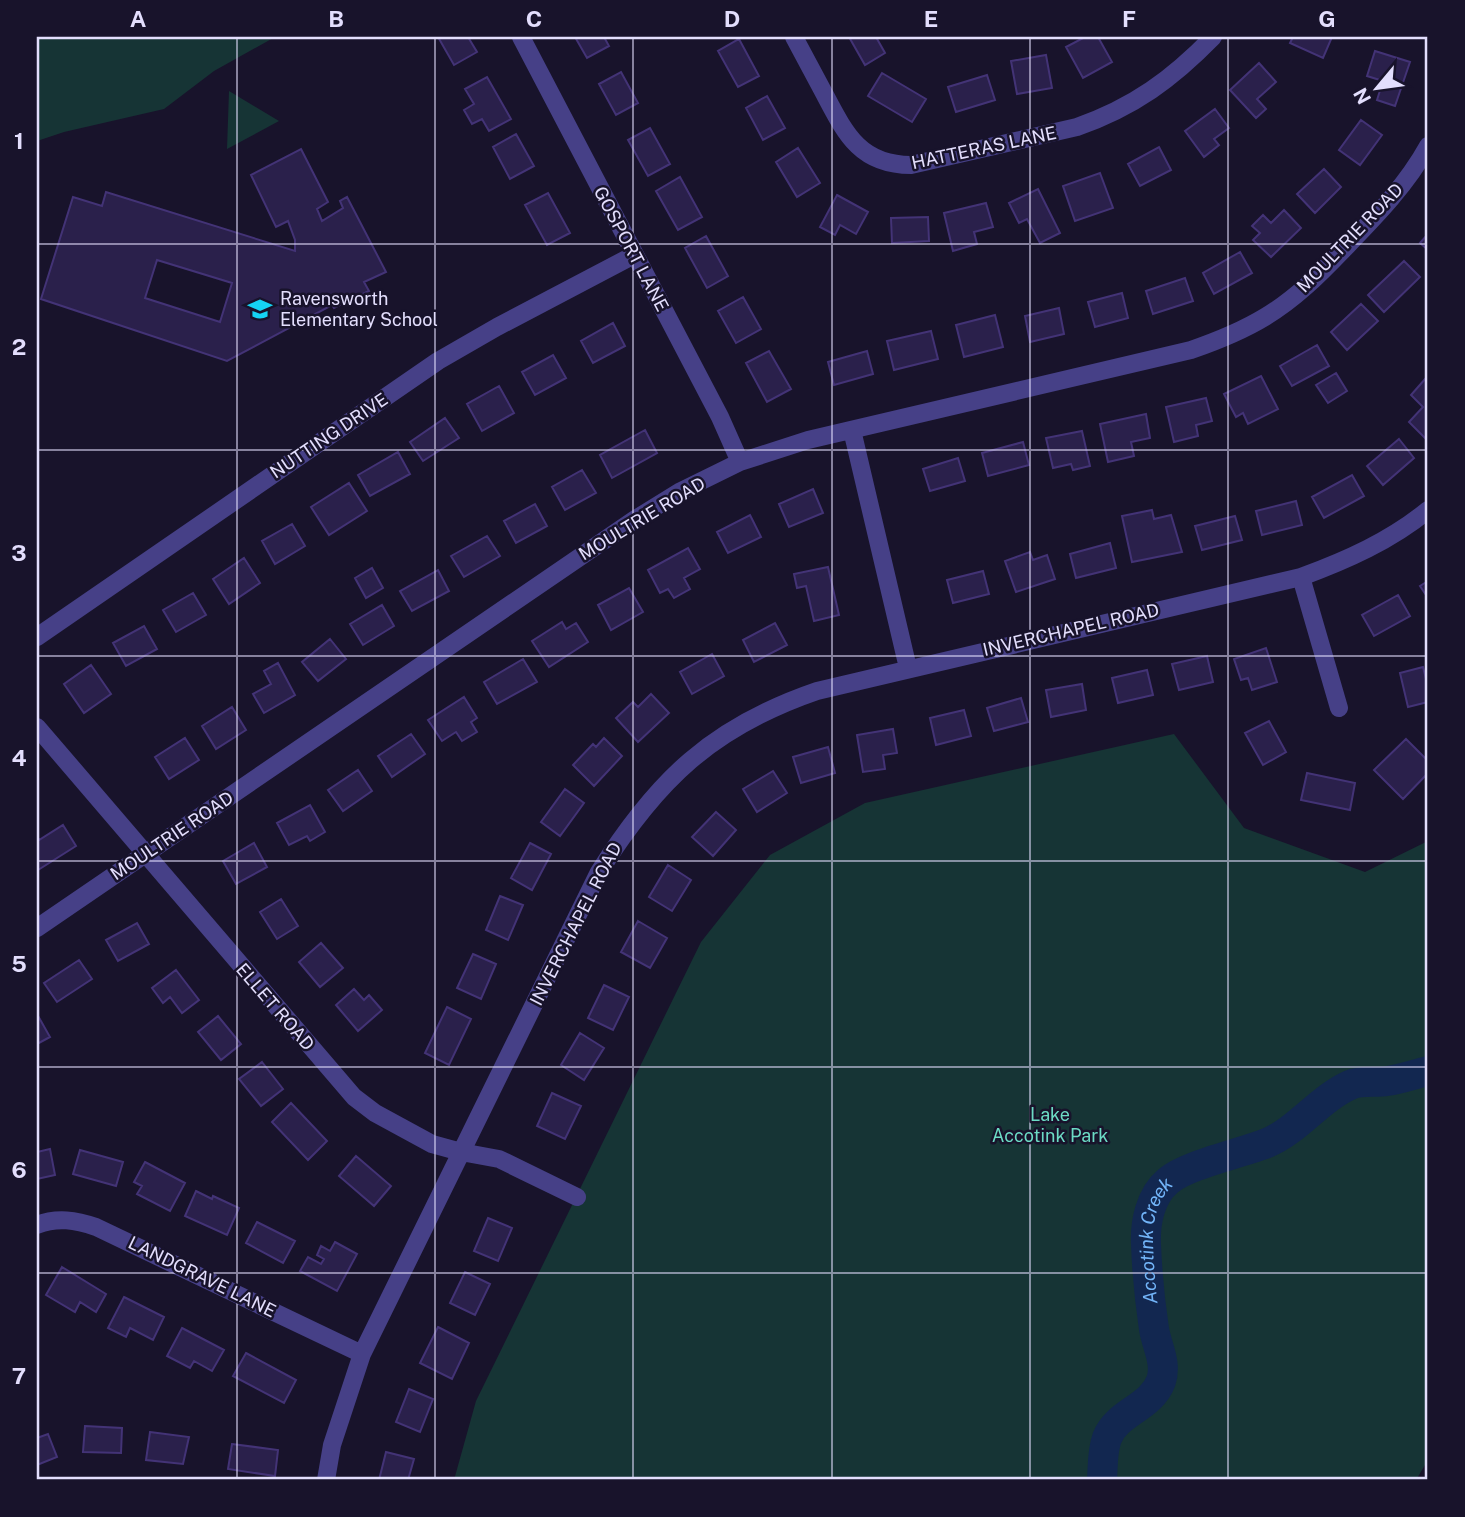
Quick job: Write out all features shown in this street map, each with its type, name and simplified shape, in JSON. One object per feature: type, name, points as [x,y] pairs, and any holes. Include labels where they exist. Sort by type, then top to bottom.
[{"type":"street","name":"GOSPORT LANE","points":[[521,37],[720,417],[740,462]]},
{"type":"street","name":"HATTERAS LANE","points":[[794,37],[841,127],[855,145],[870,157],[897,165],[911,165],[968,153],[1077,127],[1103,118],[1149,94],[1174,75],[1213,37]]},
{"type":"street","name":"MOULTRIE ROAD","points":[[37,928],[634,520],[681,491],[740,462],[808,440],[1191,350],[1247,328],[1292,299],[1321,272],[1389,201],[1428,146]]},
{"type":"street","name":"NUTTING DRIVE","points":[[37,637],[438,361],[634,255]]},
{"type":"street","points":[[852,430],[908,668]]},
{"type":"street","name":"INVERCHAPEL ROAD","points":[[326,1480],[332,1445],[362,1354],[599,872],[626,829],[657,791],[710,745],[769,709],[817,691],[1301,576],[1343,561],[1383,541],[1428,510]]},
{"type":"street","points":[[1301,576],[1339,708]]},
{"type":"street","name":"ELLET ROAD","points":[[37,727],[354,1097],[397,1127],[432,1144],[499,1159],[577,1198]]},
{"type":"street","name":"LANDGRAVE LANE","points":[[37,1225],[70,1220],[96,1227],[362,1354]]},
{"type":"green space","points":[[37,37],[275,37],[214,71],[164,109],[64,132],[37,141]]},
{"type":"green space","points":[[229,91],[279,121],[227,149]]},
{"type":"green space","name":"Lake Accotink Park","points":[[1174,734],[1244,828],[1365,872],[1428,841],[1428,1460],[1416,1480],[454,1480],[476,1401],[701,942],[770,855],[865,803]]},
{"type":"building","points":[[438,37],[468,37],[477,52],[454,65]]},
{"type":"building","points":[[575,37],[604,37],[609,46],[587,58]]},
{"type":"building","points":[[849,37],[876,37],[885,53],[865,65]]},
{"type":"building","points":[[1085,37],[1098,37],[1112,62],[1083,78],[1066,47]]},
{"type":"building","points":[[1293,37],[1332,37],[1323,58],[1290,43]]},
{"type":"building","points":[[739,39],[759,76],[738,87],[718,51]]},
{"type":"building","points":[[1375,51],[1410,62],[1395,106],[1377,100],[1383,81],[1367,76]]},
{"type":"building","points":[[1046,55],[1052,88],[1017,94],[1011,61]]},
{"type":"building","points":[[1259,63],[1276,82],[1257,99],[1266,109],[1256,118],[1230,90]]},
{"type":"building","points":[[621,72],[638,103],[616,115],[599,84]]},
{"type":"building","points":[[882,73],[926,99],[912,122],[868,96]]},
{"type":"building","points":[[987,75],[995,100],[956,112],[948,87]]},
{"type":"building","points":[[487,77],[511,119],[489,131],[482,119],[472,124],[464,110],[474,104],[465,89]]},
{"type":"building","points":[[767,96],[785,128],[763,140],[746,108]]},
{"type":"building","points":[[1215,109],[1229,128],[1214,139],[1219,145],[1204,157],[1185,131]]},
{"type":"building","points":[[1361,120],[1382,135],[1360,165],[1339,150]]},
{"type":"building","points":[[650,128],[670,164],[648,176],[628,140]]},
{"type":"building","points":[[516,134],[534,166],[510,179],[493,147]]},
{"type":"building","points":[[1159,147],[1171,170],[1140,186],[1128,164]]},
{"type":"building","points":[[798,148],[820,183],[797,197],[776,162]]},
{"type":"building","points":[[301,149],[328,202],[317,209],[322,221],[343,208],[340,201],[347,197],[386,272],[364,282],[369,291],[334,308],[332,305],[227,361],[41,299],[73,197],[102,206],[106,192],[295,251],[295,240],[288,221],[276,227],[251,175]],"holes":[[[157,260],[232,283],[220,322],[145,298]]]},
{"type":"building","points":[[1324,169],[1341,187],[1315,213],[1297,194]]},
{"type":"building","points":[[1100,173],[1113,208],[1075,221],[1063,186]]},
{"type":"building","points":[[680,177],[702,217],[678,230],[656,191]]},
{"type":"building","points":[[1038,189],[1060,233],[1040,243],[1027,219],[1019,223],[1009,203]]},
{"type":"building","points":[[548,193],[570,233],[547,245],[525,205]]},
{"type":"building","points":[[837,195],[868,212],[856,234],[840,225],[835,235],[820,227]]},
{"type":"building","points":[[986,203],[993,227],[974,232],[977,244],[953,251],[944,213]]},
{"type":"building","points":[[1284,210],[1301,228],[1271,257],[1253,240],[1260,233],[1252,226],[1263,215],[1271,223]]},
{"type":"building","points":[[928,217],[929,241],[892,243],[891,218]]},
{"type":"building","points":[[1428,234],[1428,250],[1420,243]]},
{"type":"building","points":[[706,236],[728,276],[707,288],[685,248]]},
{"type":"building","points":[[1240,252],[1252,273],[1214,294],[1203,273]]},
{"type":"building","points":[[1404,261],[1420,277],[1384,312],[1368,295]]},
{"type":"building","points":[[1185,278],[1193,301],[1153,314],[1146,291]]},
{"type":"building","points":[[1122,293],[1128,318],[1095,327],[1088,302]]},
{"type":"building","points":[[743,297],[761,329],[736,343],[718,311]]},
{"type":"building","points":[[1361,304],[1378,321],[1347,350],[1331,332]]},
{"type":"building","points":[[1059,308],[1064,334],[1030,342],[1025,316]]},
{"type":"building","points":[[995,315],[1003,347],[964,357],[956,325]]},
{"type":"building","points":[[613,323],[625,346],[593,363],[581,341]]},
{"type":"building","points":[[931,331],[938,359],[894,370],[887,341]]},
{"type":"building","points":[[1317,345],[1329,366],[1292,386],[1280,366]]},
{"type":"building","points":[[769,351],[791,389],[767,402],[746,363]]},
{"type":"building","points":[[867,351],[873,374],[834,385],[828,362]]},
{"type":"building","points":[[553,355],[566,378],[535,395],[522,372]]},
{"type":"building","points":[[1336,373],[1347,391],[1328,403],[1316,385]]},
{"type":"building","points":[[1261,376],[1278,409],[1248,424],[1243,413],[1236,417],[1224,394]]},
{"type":"building","points":[[1426,378],[1428,441],[1409,422],[1423,407],[1411,395]]},
{"type":"building","points":[[499,386],[514,413],[482,431],[467,404]]},
{"type":"building","points":[[1206,398],[1212,421],[1196,425],[1198,436],[1174,442],[1166,407]]},
{"type":"building","points":[[1146,414],[1150,438],[1131,442],[1134,456],[1108,462],[1100,424]]},
{"type":"building","points":[[445,418],[459,438],[423,461],[410,442]]},
{"type":"building","points":[[645,430],[657,453],[612,478],[600,455]]},
{"type":"building","points":[[1082,431],[1090,466],[1073,470],[1071,464],[1053,468],[1046,438]]},
{"type":"building","points":[[1399,439],[1414,458],[1383,485],[1367,466]]},
{"type":"building","points":[[1023,442],[1029,465],[988,476],[982,453]]},
{"type":"building","points":[[398,452],[410,474],[370,496],[358,475]]},
{"type":"building","points":[[958,458],[965,481],[930,491],[923,469]]},
{"type":"building","points":[[582,470],[596,493],[565,510],[552,487]]},
{"type":"building","points":[[1352,475],[1364,496],[1324,518],[1312,497]]},
{"type":"building","points":[[349,483],[367,511],[329,535],[311,507]]},
{"type":"building","points":[[813,489],[823,513],[789,527],[779,504]]},
{"type":"building","points":[[1296,501],[1302,525],[1262,535],[1256,511]]},
{"type":"building","points":[[535,504],[547,526],[516,543],[504,521]]},
{"type":"building","points":[[1152,510],[1154,519],[1171,515],[1182,552],[1132,562],[1122,516]]},
{"type":"building","points":[[750,515],[761,537],[728,553],[717,532]]},
{"type":"building","points":[[1235,516],[1242,540],[1202,550],[1195,526]]},
{"type":"building","points":[[292,524],[305,546],[275,564],[262,541]]},
{"type":"building","points":[[487,536],[500,556],[464,577],[451,556]]},
{"type":"building","points":[[1110,543],[1116,568],[1076,578],[1070,554]]},
{"type":"building","points":[[688,548],[700,569],[684,578],[690,589],[674,598],[668,589],[660,593],[648,570]]},
{"type":"building","points":[[1030,552],[1033,560],[1047,555],[1055,579],[1016,592],[1005,561]]},
{"type":"building","points":[[244,558],[260,583],[229,604],[213,579]]},
{"type":"building","points":[[828,567],[839,615],[814,621],[806,586],[797,588],[794,574]]},
{"type":"building","points":[[372,568],[383,588],[366,598],[355,578]]},
{"type":"building","points":[[438,570],[449,591],[412,611],[400,591]]},
{"type":"building","points":[[983,571],[989,594],[953,603],[947,580]]},
{"type":"building","points":[[1428,581],[1428,598],[1420,586]]},
{"type":"building","points":[[629,588],[643,612],[611,630],[598,605]]},
{"type":"building","points":[[193,593],[206,615],[176,632],[163,610]]},
{"type":"building","points":[[1398,595],[1410,616],[1374,636],[1362,615]]},
{"type":"building","points":[[382,605],[394,626],[363,645],[350,624]]},
{"type":"building","points":[[562,622],[566,629],[576,623],[588,642],[549,667],[532,641]]},
{"type":"building","points":[[775,623],[787,645],[754,662],[743,640]]},
{"type":"building","points":[[144,626],[157,649],[126,666],[113,643]]},
{"type":"building","points":[[330,639],[346,659],[318,681],[302,662]]},
{"type":"building","points":[[1266,648],[1277,682],[1252,690],[1248,678],[1241,680],[1234,659]]},
{"type":"building","points":[[712,654],[724,676],[692,694],[680,672]]},
{"type":"building","points":[[1207,656],[1213,682],[1179,690],[1172,664]]},
{"type":"building","points":[[523,659],[537,682],[497,704],[484,682]]},
{"type":"building","points":[[278,663],[295,695],[264,713],[253,694],[271,684],[264,671]]},
{"type":"building","points":[[91,665],[111,694],[84,713],[64,684]]},
{"type":"building","points":[[1423,667],[1428,687],[1428,702],[1408,707],[1400,673]]},
{"type":"building","points":[[1147,670],[1153,695],[1118,703],[1112,678]]},
{"type":"building","points":[[1082,684],[1086,710],[1051,717],[1046,690]]},
{"type":"building","points":[[651,694],[669,713],[638,742],[616,718],[633,702],[638,707]]},
{"type":"building","points":[[464,697],[477,718],[471,722],[477,732],[462,741],[456,732],[442,741],[428,720]]},
{"type":"building","points":[[1021,698],[1028,722],[994,731],[987,708]]},
{"type":"building","points":[[232,707],[246,730],[216,749],[202,726]]},
{"type":"building","points":[[964,710],[971,736],[936,745],[930,718]]},
{"type":"building","points":[[1269,721],[1286,752],[1263,765],[1245,733]]},
{"type":"building","points":[[893,729],[897,753],[883,755],[885,769],[863,772],[857,735]]},
{"type":"building","points":[[411,734],[425,754],[392,777],[378,756]]},
{"type":"building","points":[[185,738],[199,760],[169,779],[155,757]]},
{"type":"building","points":[[604,738],[622,756],[594,786],[573,765],[593,744],[596,747]]},
{"type":"building","points":[[1406,739],[1428,761],[1428,773],[1403,799],[1374,770]]},
{"type":"building","points":[[828,747],[835,773],[801,783],[793,757]]},
{"type":"building","points":[[358,770],[372,791],[343,811],[328,790]]},
{"type":"building","points":[[773,771],[787,793],[757,812],[743,789]]},
{"type":"building","points":[[1307,773],[1355,783],[1350,810],[1301,800]]},
{"type":"building","points":[[565,789],[584,803],[560,836],[541,822]]},
{"type":"building","points":[[310,805],[325,832],[310,841],[307,836],[289,845],[277,823]]},
{"type":"building","points":[[716,812],[736,830],[713,856],[692,837]]},
{"type":"building","points":[[63,825],[76,846],[38,870],[37,836],[39,840]]},
{"type":"building","points":[[254,843],[267,867],[236,884],[223,861]]},
{"type":"building","points":[[530,843],[551,854],[532,890],[511,878]]},
{"type":"building","points":[[668,865],[691,880],[672,911],[649,897]]},
{"type":"building","points":[[500,896],[523,905],[508,940],[486,930]]},
{"type":"building","points":[[281,899],[298,926],[277,939],[260,912]]},
{"type":"building","points":[[638,921],[667,938],[650,968],[621,952]]},
{"type":"building","points":[[137,923],[149,944],[118,961],[106,940]]},
{"type":"building","points":[[321,943],[343,968],[320,987],[299,962]]},
{"type":"building","points":[[473,954],[496,964],[481,999],[457,988]]},
{"type":"building","points":[[79,960],[92,979],[57,1002],[44,983]]},
{"type":"building","points":[[176,970],[199,1000],[182,1013],[170,997],[163,1003],[152,988]]},
{"type":"building","points":[[604,985],[629,997],[613,1030],[588,1018]]},
{"type":"building","points":[[354,989],[364,1000],[369,995],[382,1010],[358,1031],[336,1005]]},
{"type":"building","points":[[447,1007],[471,1019],[449,1065],[425,1053]]},
{"type":"building","points":[[37,1014],[50,1037],[37,1044]]},
{"type":"building","points":[[218,1016],[241,1044],[221,1060],[198,1032]]},
{"type":"building","points":[[580,1033],[604,1048],[584,1080],[561,1065]]},
{"type":"building","points":[[262,1062],[283,1089],[261,1106],[239,1079]]},
{"type":"building","points":[[552,1093],[581,1106],[565,1139],[537,1126]]},
{"type":"building","points":[[291,1103],[327,1141],[308,1160],[272,1122]]},
{"type":"building","points":[[50,1149],[55,1175],[37,1179],[37,1152]]},
{"type":"building","points":[[80,1150],[123,1162],[116,1186],[73,1174]]},
{"type":"building","points":[[356,1156],[391,1186],[374,1206],[339,1176]]},
{"type":"building","points":[[145,1162],[185,1183],[170,1211],[137,1194],[142,1186],[134,1182]]},
{"type":"building","points":[[196,1191],[239,1208],[227,1235],[185,1216]]},
{"type":"building","points":[[488,1218],[512,1228],[498,1261],[474,1251]]},
{"type":"building","points":[[257,1222],[295,1241],[283,1263],[246,1243]]},
{"type":"building","points":[[335,1242],[357,1254],[337,1291],[300,1271],[308,1257],[321,1264],[324,1259],[317,1255],[321,1246],[330,1251]]},
{"type":"building","points":[[62,1267],[106,1294],[96,1312],[80,1302],[75,1312],[46,1295]]},
{"type":"building","points":[[465,1272],[490,1284],[475,1315],[450,1303]]},
{"type":"building","points":[[124,1297],[164,1317],[153,1340],[130,1328],[126,1337],[108,1328]]},
{"type":"building","points":[[438,1327],[469,1343],[452,1379],[420,1363]]},
{"type":"building","points":[[182,1328],[224,1350],[212,1371],[194,1361],[190,1368],[167,1356]]},
{"type":"building","points":[[246,1353],[296,1380],[284,1403],[233,1376]]},
{"type":"building","points":[[409,1389],[433,1399],[420,1432],[396,1422]]},
{"type":"building","points":[[85,1426],[122,1428],[121,1453],[83,1452]]},
{"type":"building","points":[[150,1432],[189,1437],[183,1464],[146,1460]]},
{"type":"building","points":[[48,1434],[57,1457],[37,1465],[37,1438]]},
{"type":"building","points":[[232,1444],[278,1450],[275,1476],[228,1469]]},
{"type":"building","points":[[386,1452],[414,1459],[408,1480],[379,1480]]},
{"type":"waterway","name":"Accotink Creek","points":[[1102,1480],[1104,1448],[1112,1429],[1150,1398],[1163,1374],[1151,1308],[1146,1236],[1150,1210],[1162,1187],[1176,1175],[1267,1143],[1350,1085],[1382,1082],[1428,1071]]},
{"type":"place","name":"Ravensworth Elementary School","points":[[260,309]]}]
